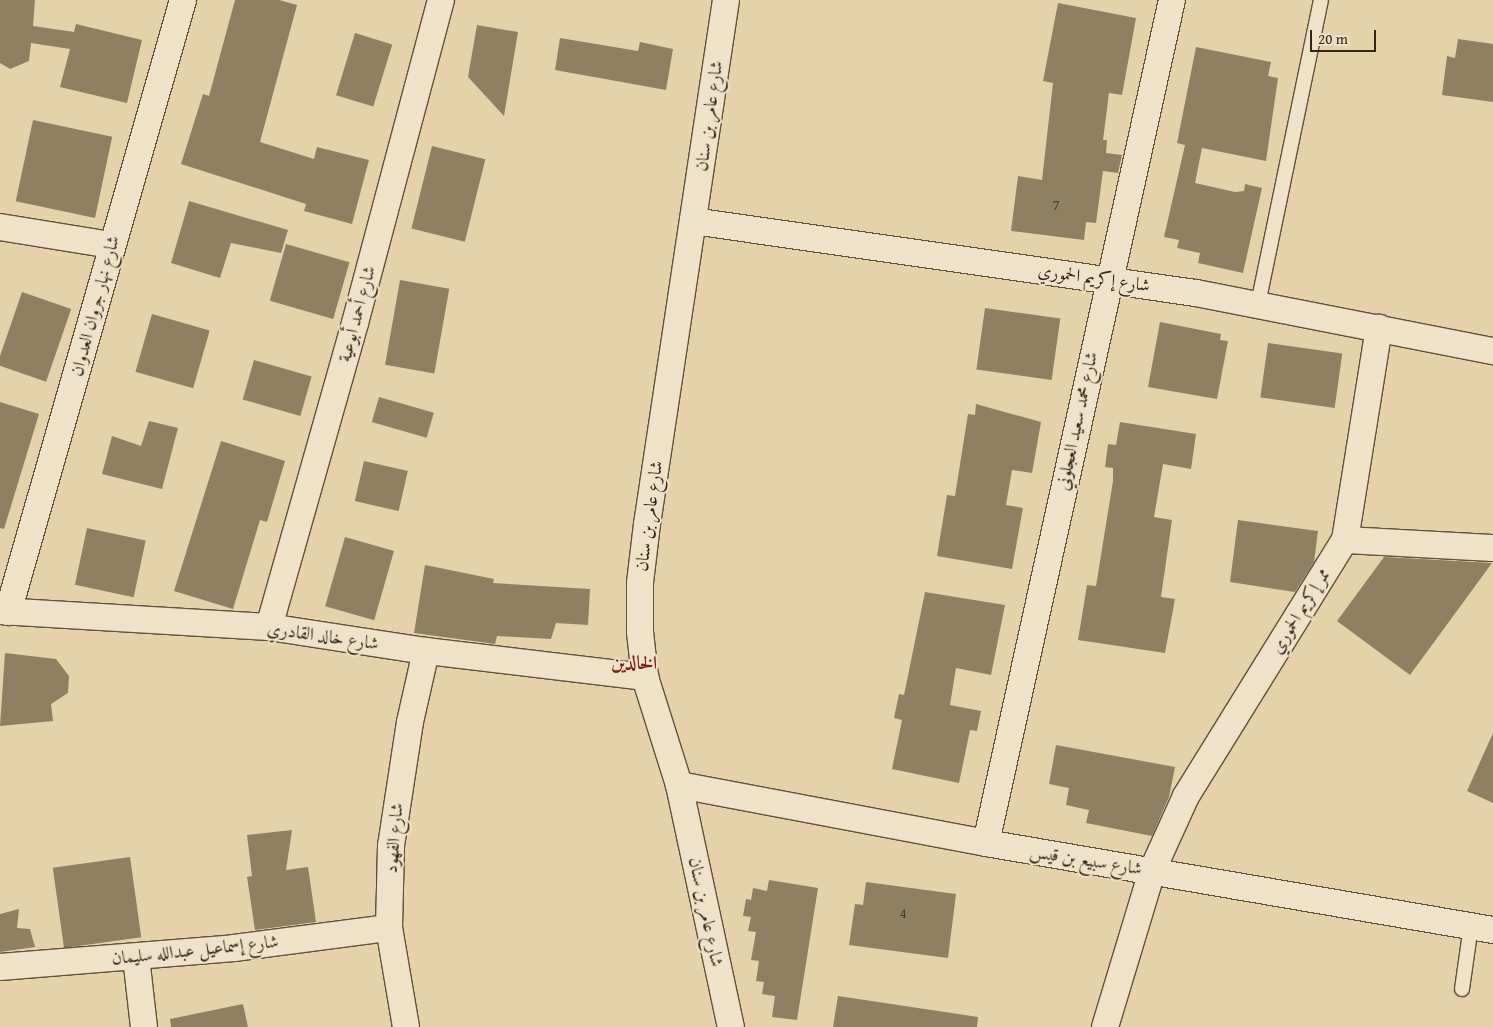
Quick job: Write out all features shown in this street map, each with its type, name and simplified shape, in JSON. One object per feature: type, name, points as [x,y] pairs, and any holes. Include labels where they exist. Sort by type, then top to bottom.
[{"type":"street","name":"شارع نهار جروان العدوان","points":[[4,611],[182,0]]},
{"type":"street","name":"شارع أحمد أبوعية","points":[[269,627],[441,0]]},
{"type":"street","name":"شارع عامر بن سنان","points":[[726,0],[640,583],[645,677],[679,785],[731,1027]]},
{"type":"street","name":"شارع محمد سعيد العجلوني","points":[[986,843],[1172,0]]},
{"type":"street","name":"شارع إكريم الحموري","points":[[693,221],[1109,280],[1258,304],[1493,351]]},
{"type":"street","points":[[0,227],[111,245]]},
{"type":"street","name":"ممر إكريم الحموري","points":[[1105,1027],[1152,871],[1216,744],[1345,540],[1379,328]]},
{"type":"street","points":[[1345,540],[1493,548]]},
{"type":"street","name":"شارع خالد القادري","points":[[4,611],[269,627],[426,651],[645,677]]},
{"type":"street","name":"شارع الفهود","points":[[406,1027],[389,928],[391,846],[410,722],[426,651]]},
{"type":"street","name":"شارع سبيع بن قيس","points":[[679,785],[986,843],[1482,928]]},
{"type":"street","name":"شارع إسماعيل عبدالله سليمان","points":[[0,967],[136,957],[389,928]]},
{"type":"street","points":[[136,957],[144,1027]]},
{"type":"lane","points":[[1258,304],[1321,0]]},
{"type":"lane","points":[[1462,989],[1482,928]]},
{"type":"building","points":[[0,0],[35,0],[33,26],[74,32],[76,24],[142,40],[127,103],[60,87],[70,49],[31,43],[29,61],[10,69],[0,63]]},
{"type":"building","points":[[235,0],[279,0],[297,5],[260,142],[314,159],[317,147],[369,160],[352,224],[304,211],[306,204],[181,164],[203,94],[209,96]]},
{"type":"building","points":[[1058,3],[1136,18],[1122,95],[1109,93],[1103,140],[1107,140],[1106,153],[1122,155],[1118,173],[1103,171],[1096,223],[1086,222],[1084,240],[1011,231],[1018,176],[1042,180],[1053,83],[1043,81]]},
{"type":"building","points":[[477,25],[518,32],[504,116],[468,77]]},
{"type":"building","points":[[355,33],[392,44],[373,107],[336,95]]},
{"type":"building","points":[[560,38],[638,51],[640,42],[673,49],[666,90],[555,70]]},
{"type":"building","points":[[1458,39],[1493,44],[1493,102],[1442,95],[1447,56],[1455,58]]},
{"type":"building","points":[[1196,47],[1271,62],[1268,76],[1278,78],[1266,161],[1202,148],[1195,183],[1235,192],[1244,191],[1245,184],[1262,188],[1243,273],[1198,263],[1200,253],[1177,248],[1179,240],[1164,237],[1185,145],[1177,143]]},
{"type":"building","points":[[33,120],[112,137],[95,218],[16,201]]},
{"type":"building","points":[[432,146],[485,159],[465,242],[411,228]]},
{"type":"building","points":[[189,201],[288,230],[281,253],[231,243],[220,278],[171,263]]},
{"type":"building","points":[[286,244],[349,262],[333,319],[270,301]]},
{"type":"building","points":[[400,280],[449,289],[434,373],[385,365]]},
{"type":"building","points":[[22,292],[71,309],[46,382],[0,366],[0,356]]},
{"type":"building","points":[[985,308],[1060,319],[1052,380],[976,369]]},
{"type":"building","points":[[152,314],[210,331],[193,388],[135,372]]},
{"type":"building","points":[[1160,322],[1221,334],[1220,340],[1228,341],[1217,399],[1148,387]]},
{"type":"building","points":[[1268,343],[1342,353],[1335,408],[1260,397]]},
{"type":"building","points":[[254,360],[312,377],[300,416],[243,399]]},
{"type":"building","points":[[379,397],[434,413],[427,438],[372,422]]},
{"type":"building","points":[[0,402],[39,414],[4,529],[0,528]]},
{"type":"building","points":[[976,404],[1041,422],[1032,473],[1012,470],[1006,505],[1023,508],[1012,569],[937,556],[947,495],[955,496],[968,414],[975,415]]},
{"type":"building","points":[[149,421],[178,428],[162,489],[102,474],[112,436],[141,446]]},
{"type":"building","points":[[1120,422],[1196,434],[1191,469],[1163,464],[1154,517],[1172,520],[1161,597],[1175,599],[1165,653],[1078,640],[1087,585],[1096,586],[1113,481],[1113,468],[1105,467],[1108,444],[1116,445]]},
{"type":"building","points":[[221,441],[285,461],[267,522],[260,520],[233,609],[174,591]]},
{"type":"building","points":[[364,461],[408,471],[399,511],[355,501]]},
{"type":"building","points":[[1238,520],[1318,531],[1314,562],[1295,592],[1230,582]]},
{"type":"building","points":[[87,528],[146,540],[134,597],[75,585]]},
{"type":"building","points":[[345,537],[394,551],[374,620],[325,606]]},
{"type":"building","points":[[1384,557],[1492,563],[1410,675],[1337,621]]},
{"type":"building","points":[[425,565],[494,579],[493,583],[590,589],[588,625],[556,623],[551,639],[497,636],[495,644],[414,633]]},
{"type":"building","points":[[925,592],[1005,605],[991,675],[956,668],[950,705],[981,711],[977,731],[970,730],[959,783],[892,769],[902,720],[894,718],[899,694],[904,695]]},
{"type":"building","points":[[5,653],[56,659],[69,676],[68,693],[51,704],[53,721],[0,726]]},
{"type":"building","points":[[1493,733],[1493,803],[1467,791]]},
{"type":"building","points":[[1056,745],[1175,767],[1169,797],[1152,836],[1086,823],[1089,810],[1066,805],[1069,788],[1049,784]]},
{"type":"building","points":[[292,830],[286,870],[308,867],[316,922],[255,930],[247,877],[252,876],[247,835]]},
{"type":"building","points":[[130,857],[141,937],[64,948],[53,868]]},
{"type":"building","points":[[769,880],[818,888],[797,1020],[772,1017],[775,996],[762,994],[764,982],[756,981],[759,961],[751,960],[756,932],[748,931],[751,917],[743,916],[746,899],[751,900],[753,888],[767,891]]},
{"type":"building","points":[[866,882],[956,894],[948,958],[849,945],[855,904],[863,905]]},
{"type":"building","points":[[19,909],[17,928],[30,929],[35,947],[0,952],[0,914]]},
{"type":"building","points":[[838,996],[978,1017],[977,1027],[833,1027]]},
{"type":"building","points":[[243,1004],[248,1027],[171,1027],[170,1019]]},
{"type":"district","name":"الخالدين","points":[[634,663]]}]
